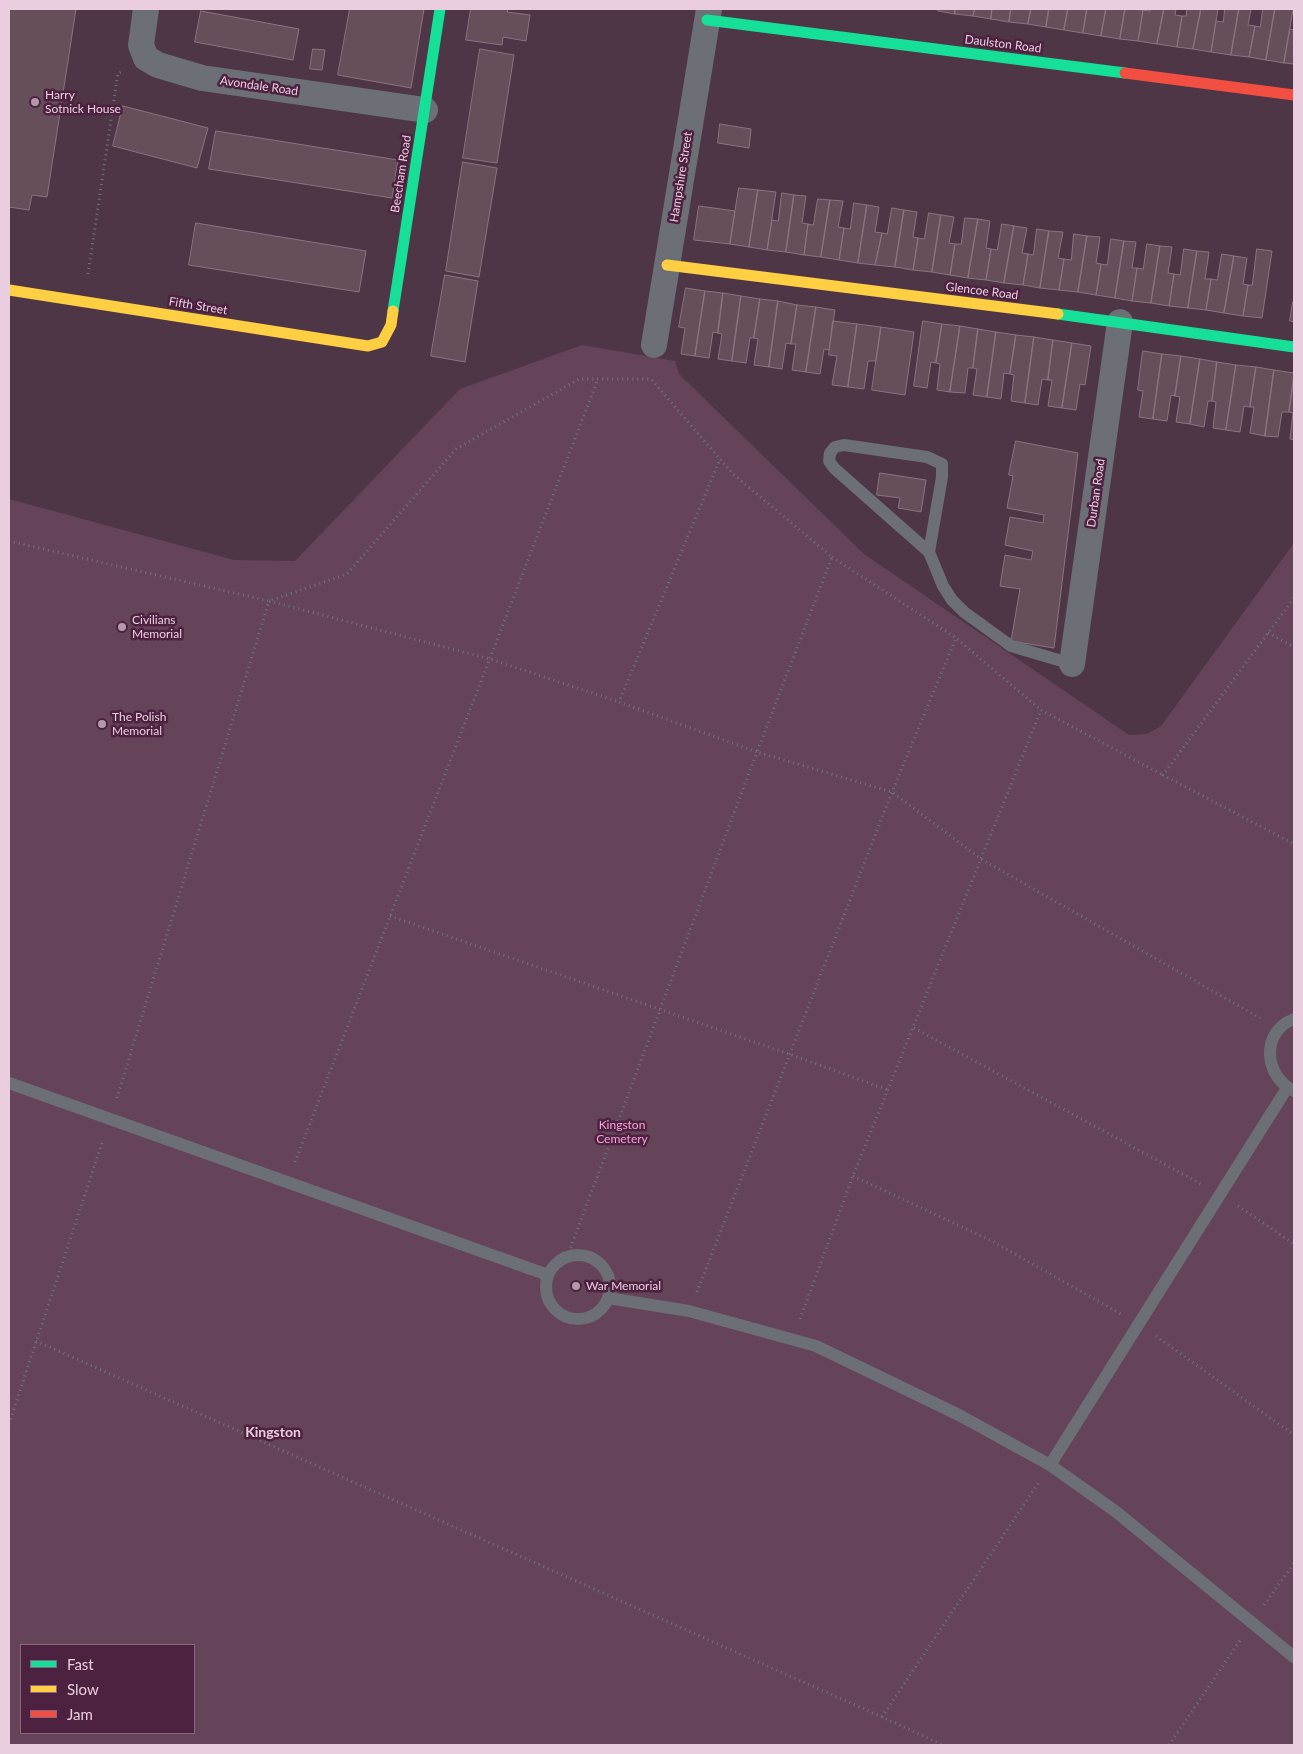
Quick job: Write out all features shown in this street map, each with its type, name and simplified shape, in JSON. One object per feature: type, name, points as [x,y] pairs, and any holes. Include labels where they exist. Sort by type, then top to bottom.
[{"type":"street","points":[[146,9],[140,45],[146,58]]},
{"type":"street","name":"Beecham Road","points":[[382,342],[391,326],[440,9]]},
{"type":"street","name":"Daulston Road","points":[[708,14],[1294,95]]},
{"type":"street","name":"Hampshire Street","points":[[654,344],[708,14]]},
{"type":"street","name":"Avondale Road","points":[[146,58],[158,65],[202,78],[425,110]]},
{"type":"street","name":"Glencoe Road","points":[[667,265],[1120,322],[1294,347]]},
{"type":"street","name":"Fifth Street","points":[[9,290],[368,346],[382,342]]},
{"type":"street","name":"Durban Road","points":[[1072,664],[1120,322]]},
{"type":"lane","points":[[929,552],[942,477],[942,464],[928,457],[844,445],[835,447],[830,453],[829,461],[834,468],[929,552],[943,586],[952,600],[964,612],[1011,646],[1072,664]]},
{"type":"lane","points":[[1050,1466],[1220,1194],[1290,1089],[1276,1076],[1271,1065],[1270,1052],[1273,1040],[1279,1029],[1294,1019]]},
{"type":"lane","points":[[9,1083],[548,1275]]},
{"type":"lane","points":[[578,1255],[590,1257],[601,1265],[607,1275],[610,1286],[608,1298],[599,1311],[590,1317],[574,1319],[564,1316],[554,1309],[548,1299],[546,1288],[548,1275],[554,1265],[568,1257],[578,1255]]},
{"type":"lane","points":[[608,1298],[689,1311],[816,1346],[959,1415],[1050,1466],[1115,1511],[1294,1656]]},
{"type":"path","points":[[84,302],[118,73],[146,58]]},
{"type":"path","points":[[270,601],[347,574],[456,449],[579,379],[651,379],[733,474],[832,557],[956,638],[1041,710],[1294,844]]},
{"type":"path","points":[[287,1182],[598,379]]},
{"type":"path","points":[[619,702],[720,459]]},
{"type":"path","points":[[9,541],[270,601],[490,659],[619,702],[756,752],[892,792],[981,859],[1279,1029]]},
{"type":"path","points":[[568,1257],[756,752],[832,557]]},
{"type":"path","points":[[1164,775],[1294,598]]},
{"type":"path","points":[[9,1424],[110,1119],[270,601]]},
{"type":"path","points":[[1268,633],[1294,647]]},
{"type":"path","points":[[689,1311],[892,792],[956,638]]},
{"type":"path","points":[[792,1340],[853,1176],[1041,710]]},
{"type":"path","points":[[390,916],[660,1008],[888,1090]]},
{"type":"path","points":[[914,1028],[1220,1194],[1294,1244]]},
{"type":"path","points":[[853,1176],[992,1241],[1139,1323],[1294,1435]]},
{"type":"path","points":[[36,1341],[943,1745]]},
{"type":"path","points":[[882,1717],[1050,1466]]},
{"type":"path","points":[[1168,1745],[1294,1563]]},
{"type":"green space","name":"Kingston Cemetery","points":[[582,345],[675,361],[679,374],[864,554],[1129,735],[1147,734],[1161,726],[1294,543],[1294,1745],[9,1745],[9,499],[234,560],[295,561],[460,389]]},
{"type":"building","name":"Harry Sotnick House","points":[[9,9],[76,9],[47,197],[32,195],[29,210],[9,207]]},
{"type":"building","points":[[350,9],[424,9],[411,88],[338,75]]},
{"type":"building","points":[[471,9],[508,9],[507,12],[530,15],[526,41],[503,37],[502,45],[466,40]]},
{"type":"building","points":[[938,9],[955,9],[955,14],[938,11]]},
{"type":"building","points":[[955,9],[975,9],[973,16],[955,14]]},
{"type":"building","points":[[975,9],[992,9],[991,19],[973,16]]},
{"type":"building","points":[[992,9],[1011,9],[1009,22],[991,19]]},
{"type":"building","points":[[1011,9],[1031,9],[1028,24],[1009,22]]},
{"type":"building","points":[[1031,9],[1049,9],[1046,27],[1028,24]]},
{"type":"building","points":[[1049,9],[1068,9],[1064,30],[1046,27]]},
{"type":"building","points":[[1068,9],[1087,9],[1083,33],[1064,30]]},
{"type":"building","points":[[1087,9],[1106,9],[1101,36],[1083,33]]},
{"type":"building","points":[[1106,9],[1125,9],[1120,39],[1101,36]]},
{"type":"building","points":[[1125,9],[1143,10],[1138,41],[1120,39]]},
{"type":"building","points":[[1150,9],[1164,9],[1157,44],[1138,41],[1143,10],[1150,11]]},
{"type":"building","points":[[1164,9],[1176,9],[1175,15],[1182,16],[1177,47],[1157,44]]},
{"type":"building","points":[[1187,9],[1201,9],[1193,49],[1177,47],[1182,16],[1186,16]]},
{"type":"building","points":[[1201,9],[1218,9],[1211,52],[1193,49]]},
{"type":"building","points":[[1225,9],[1239,9],[1231,55],[1211,52],[1216,21],[1223,22]]},
{"type":"building","points":[[1239,9],[1251,9],[1248,25],[1255,26],[1249,57],[1231,55]]},
{"type":"building","points":[[1263,9],[1275,9],[1266,60],[1249,57],[1255,26],[1260,27]]},
{"type":"building","points":[[1275,9],[1293,9],[1284,63],[1266,60]]},
{"type":"building","points":[[201,11],[299,29],[293,60],[195,42]]},
{"type":"building","points":[[1290,29],[1294,30],[1294,64],[1284,63]]},
{"type":"building","points":[[313,49],[325,50],[322,70],[310,69]]},
{"type":"building","points":[[480,49],[514,55],[497,163],[463,158]]},
{"type":"building","points":[[123,106],[208,128],[197,168],[113,146]]},
{"type":"building","points":[[720,124],[751,129],[749,148],[718,143]]},
{"type":"building","points":[[216,131],[398,160],[392,198],[209,169]]},
{"type":"building","points":[[463,162],[497,168],[479,277],[446,271]]},
{"type":"building","points":[[739,188],[758,190],[749,247],[730,244]]},
{"type":"building","points":[[758,190],[776,192],[767,250],[749,247]]},
{"type":"building","points":[[782,193],[794,195],[786,252],[767,250],[772,220],[778,221]]},
{"type":"building","points":[[794,195],[806,196],[802,223],[808,224],[804,255],[786,252]]},
{"type":"building","points":[[818,199],[830,200],[821,257],[804,255],[808,224],[813,225]]},
{"type":"building","points":[[830,200],[843,201],[838,227],[844,228],[839,260],[821,257]]},
{"type":"building","points":[[854,203],[867,205],[858,263],[839,260],[844,228],[850,229]]},
{"type":"building","points":[[867,205],[879,207],[875,232],[882,233],[875,265],[858,263]]},
{"type":"building","points":[[699,206],[735,211],[730,244],[694,240]]},
{"type":"building","points":[[892,208],[904,210],[895,267],[875,265],[882,233],[887,234]]},
{"type":"building","points":[[904,210],[917,212],[913,237],[918,238],[913,270],[895,267]]},
{"type":"building","points":[[929,213],[941,215],[932,272],[913,270],[918,238],[924,239]]},
{"type":"building","points":[[941,215],[954,217],[949,243],[955,244],[950,275],[932,272]]},
{"type":"building","points":[[965,218],[978,219],[968,278],[950,275],[955,244],[961,244]]},
{"type":"building","points":[[978,219],[990,221],[986,248],[991,249],[986,280],[968,278]]},
{"type":"building","points":[[196,223],[366,251],[359,292],[189,265]]},
{"type":"building","points":[[1002,224],[1014,226],[1004,283],[986,280],[991,249],[997,250]]},
{"type":"building","points":[[1014,226],[1027,228],[1022,253],[1028,254],[1023,285],[1004,283]]},
{"type":"building","points":[[1037,229],[1049,231],[1040,288],[1023,285],[1028,254],[1033,255]]},
{"type":"building","points":[[1049,231],[1063,232],[1058,258],[1064,259],[1059,290],[1040,288]]},
{"type":"building","points":[[1074,234],[1087,236],[1078,292],[1059,290],[1064,259],[1071,260]]},
{"type":"building","points":[[1087,236],[1100,237],[1096,263],[1101,264],[1096,295],[1078,292]]},
{"type":"building","points":[[1111,239],[1124,241],[1115,298],[1096,295],[1101,264],[1107,265]]},
{"type":"building","points":[[1124,241],[1136,242],[1132,268],[1137,268],[1132,301],[1115,298]]},
{"type":"building","points":[[1147,244],[1160,246],[1151,303],[1132,301],[1137,268],[1143,269]]},
{"type":"building","points":[[1160,246],[1172,247],[1168,273],[1174,274],[1169,306],[1151,303]]},
{"type":"building","points":[[1184,249],[1197,251],[1188,308],[1169,306],[1174,274],[1180,275]]},
{"type":"building","points":[[1257,249],[1272,251],[1262,318],[1243,316],[1248,285],[1252,285]]},
{"type":"building","points":[[1197,251],[1209,252],[1205,279],[1211,279],[1206,310],[1188,308]]},
{"type":"building","points":[[1222,254],[1234,256],[1224,313],[1206,310],[1211,279],[1217,280]]},
{"type":"building","points":[[1234,256],[1247,258],[1243,284],[1248,285],[1243,316],[1224,313]]},
{"type":"building","points":[[445,275],[478,281],[465,362],[431,356]]},
{"type":"building","points":[[686,288],[705,291],[695,356],[681,354],[685,328],[679,327]]},
{"type":"building","points":[[705,291],[723,293],[718,333],[713,332],[709,358],[695,356]]},
{"type":"building","points":[[723,293],[741,296],[732,361],[718,359],[722,334],[718,333]]},
{"type":"building","points":[[741,296],[760,299],[754,338],[750,338],[746,363],[732,361]]},
{"type":"building","points":[[760,299],[778,301],[769,367],[754,365],[758,339],[754,338]]},
{"type":"building","points":[[778,301],[797,305],[791,344],[786,343],[782,369],[769,367]]},
{"type":"building","points":[[1294,302],[1294,322],[1290,321]]},
{"type":"building","points":[[797,305],[816,307],[806,372],[792,370],[796,344],[791,344]]},
{"type":"building","points":[[816,307],[835,310],[829,350],[824,349],[820,374],[806,372]]},
{"type":"building","points":[[833,321],[857,324],[848,387],[832,385],[837,356],[829,355]]},
{"type":"building","points":[[923,321],[942,324],[936,363],[931,362],[927,388],[914,386]]},
{"type":"building","points":[[857,324],[881,327],[876,361],[868,361],[864,389],[848,387]]},
{"type":"building","points":[[942,324],[960,326],[950,392],[937,390],[940,364],[936,363]]},
{"type":"building","points":[[960,326],[978,329],[973,368],[968,368],[965,393],[950,392]]},
{"type":"building","points":[[881,327],[914,332],[905,395],[872,390]]},
{"type":"building","points":[[978,329],[996,332],[987,397],[973,395],[977,369],[973,368]]},
{"type":"building","points":[[996,332],[1016,335],[1010,374],[1004,373],[1001,399],[987,397]]},
{"type":"building","points":[[1016,335],[1034,337],[1025,403],[1011,401],[1014,375],[1010,374]]},
{"type":"building","points":[[1034,337],[1053,340],[1048,380],[1042,379],[1038,405],[1025,403]]},
{"type":"building","points":[[1053,340],[1072,343],[1062,408],[1048,406],[1052,380],[1048,380]]},
{"type":"building","points":[[1072,343],[1091,346],[1085,385],[1080,384],[1076,410],[1062,408]]},
{"type":"building","points":[[1143,351],[1162,354],[1153,419],[1139,417],[1143,391],[1138,390]]},
{"type":"building","points":[[1162,354],[1181,356],[1175,396],[1171,395],[1167,421],[1153,419]]},
{"type":"building","points":[[1181,356],[1200,359],[1190,424],[1176,422],[1180,397],[1175,396]]},
{"type":"building","points":[[1200,359],[1217,362],[1212,401],[1208,401],[1204,427],[1190,424]]},
{"type":"building","points":[[1217,362],[1236,365],[1226,430],[1213,428],[1216,402],[1212,401]]},
{"type":"building","points":[[1236,365],[1256,367],[1250,407],[1244,406],[1240,432],[1226,430]]},
{"type":"building","points":[[1256,367],[1274,370],[1265,436],[1250,433],[1254,407],[1250,407]]},
{"type":"building","points":[[1274,370],[1294,373],[1289,412],[1282,412],[1278,437],[1265,436]]},
{"type":"building","points":[[1294,379],[1294,440],[1290,439],[1293,413],[1289,412]]},
{"type":"building","points":[[1016,441],[1078,453],[1054,648],[1011,641],[1020,589],[1000,586],[1005,555],[1031,560],[1033,551],[1005,545],[1010,517],[1043,523],[1044,515],[1007,508],[1013,476],[1009,475]]},
{"type":"building","points":[[880,473],[926,480],[921,512],[898,508],[900,498],[877,495]]},
{"type":"traffic: fast","points":[[393,311],[440,9]]},
{"type":"traffic: fast","points":[[707,20],[1125,73]]},
{"type":"traffic: fast","points":[[1058,314],[1294,347]]},
{"type":"traffic: slow","points":[[667,265],[1058,314]]},
{"type":"traffic: slow","points":[[9,290],[368,346],[382,342],[391,325],[393,311]]},
{"type":"traffic: jam","points":[[1125,73],[1294,95]]},
{"type":"place","name":"Harry Sotnick House","points":[[35,102]]},
{"type":"place","name":"Civilians Memorial","points":[[122,627]]},
{"type":"place","name":"The Polish Memorial","points":[[102,724]]},
{"type":"place","name":"War Memorial","points":[[576,1286]]},
{"type":"district","name":"Kingston","points":[[273,1432]]}]
